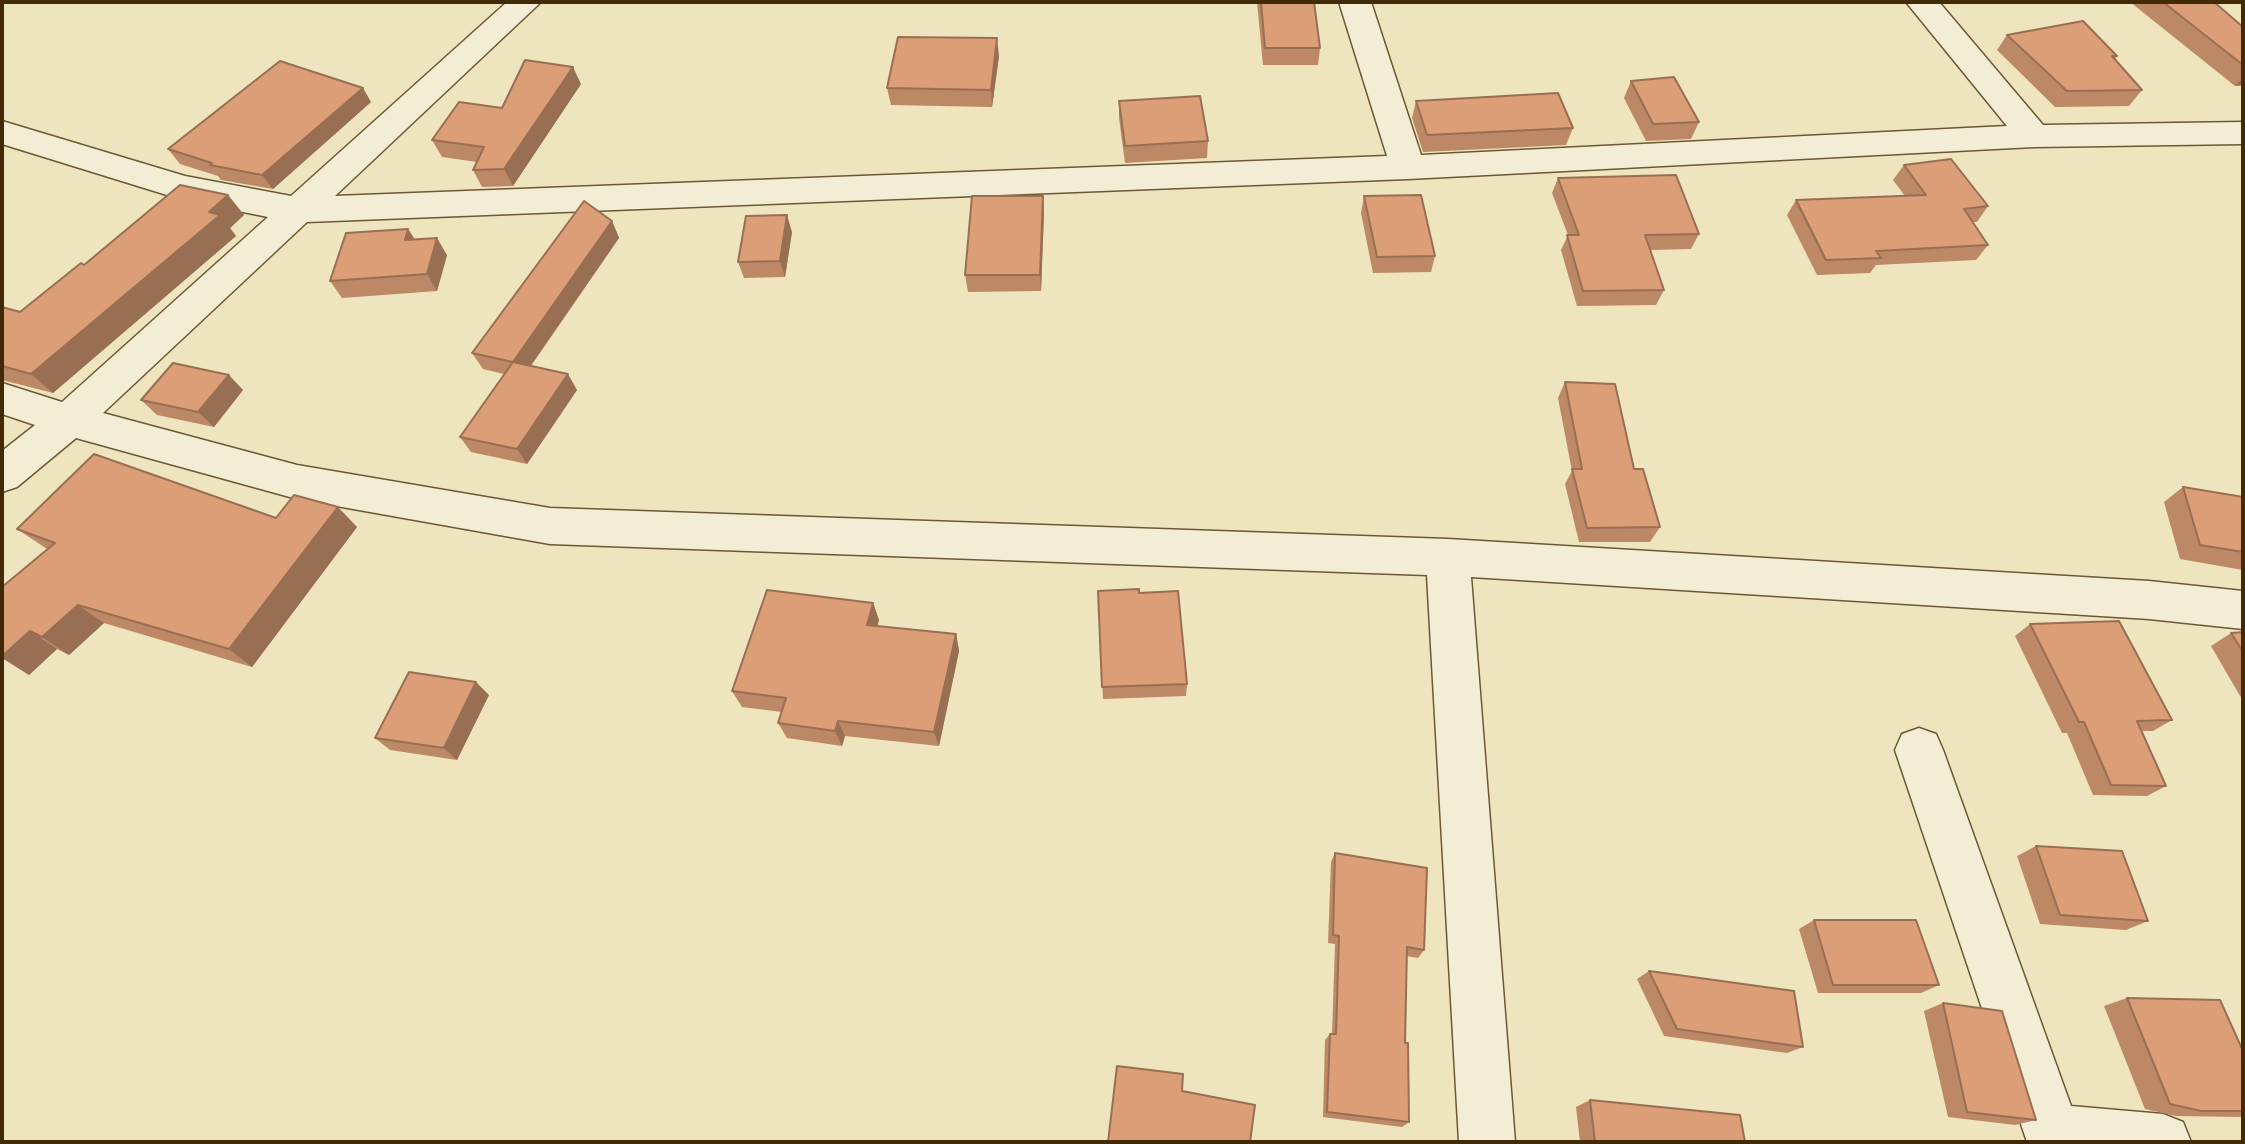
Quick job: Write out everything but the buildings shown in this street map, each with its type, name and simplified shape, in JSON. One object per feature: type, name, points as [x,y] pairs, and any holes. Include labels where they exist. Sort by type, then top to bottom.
[{"type":"street","points":[[2,475],[69,420],[525,2]]},
{"type":"street","points":[[1355,2],[1408,167]]},
{"type":"street","points":[[1922,2],[2034,136]]},
{"type":"street","points":[[2,132],[183,188],[298,210],[1408,167],[2034,136],[2243,133]]},
{"type":"street","points":[[2,398],[69,420],[297,482],[550,526],[1448,557],[2149,600],[2243,610]]},
{"type":"street","points":[[1448,557],[1487,1142]]},
{"type":"street","points":[[1919,750],[2054,1138],[2163,1142]]}]
